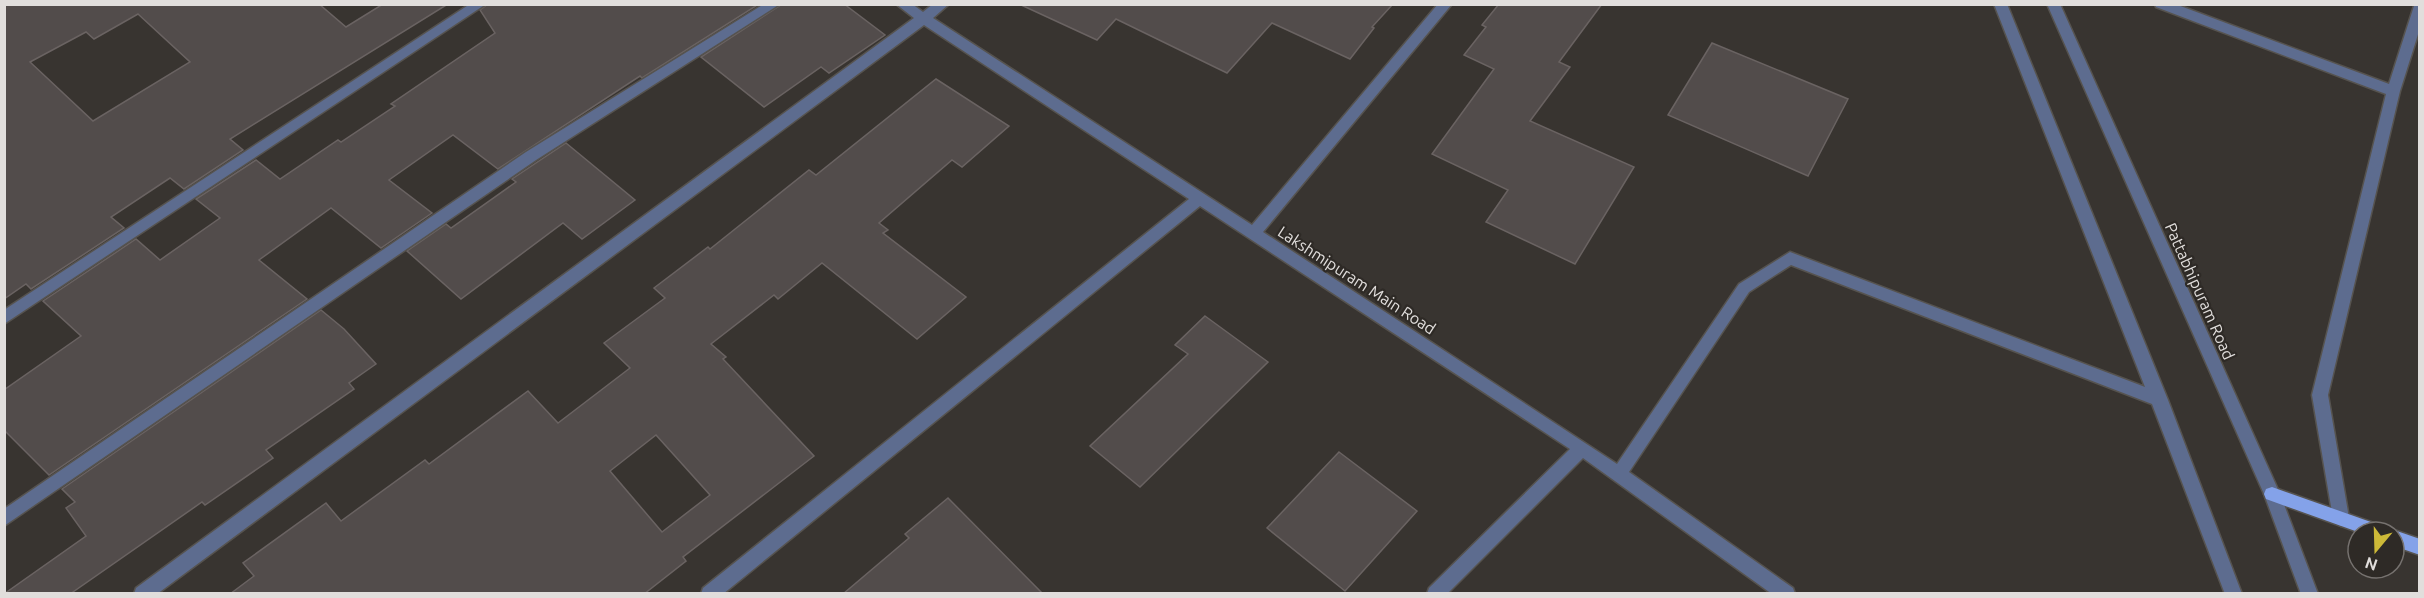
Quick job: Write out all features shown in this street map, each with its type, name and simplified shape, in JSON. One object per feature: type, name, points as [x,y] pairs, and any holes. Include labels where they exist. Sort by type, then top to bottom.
[{"type":"main road","points":[[2272,494],[2346,520]]},
{"type":"street","points":[[4,318],[480,4]]},
{"type":"street","points":[[4,519],[531,156],[774,4]]},
{"type":"street","name":"Lakshmipuram Main Road","points":[[902,4],[1582,448],[1787,594]]},
{"type":"street","points":[[142,594],[943,4]]},
{"type":"street","points":[[1254,233],[1446,4]]},
{"type":"street","points":[[2000,4],[2160,400],[2234,594]]},
{"type":"street","name":"Pattabhipuram Road","points":[[2053,4],[2272,494],[2310,594]]},
{"type":"street","points":[[2161,4],[2393,90]]},
{"type":"street","points":[[2341,518],[2320,396],[2393,90],[2420,6]]},
{"type":"street","points":[[709,594],[1199,198]]},
{"type":"street","points":[[1619,474],[1744,288],[1790,258],[2160,400]]},
{"type":"street","points":[[1435,594],[1582,448]]},
{"type":"building","points":[[4,4],[319,4],[346,27],[383,4],[448,4],[230,139],[243,150],[184,189],[170,178],[111,217],[124,228],[31,289],[26,284],[4,299]],"holes":[[[138,14],[190,62],[93,121],[30,62],[86,32],[94,39]]]},
{"type":"building","points":[[488,4],[759,4],[642,78],[640,76],[498,169],[453,135],[389,180],[432,213],[381,248],[331,208],[259,260],[307,299],[49,475],[4,430],[4,390],[81,336],[43,301],[136,239],[160,260],[220,218],[196,199],[256,160],[280,179],[338,140],[341,142],[395,106],[391,104],[495,33],[480,10]]},
{"type":"building","points":[[782,4],[844,4],[885,35],[829,73],[821,67],[764,107],[701,57]]},
{"type":"building","points":[[1019,4],[1393,4],[1372,27],[1374,28],[1350,59],[1272,23],[1227,73],[1116,19],[1097,40]]},
{"type":"building","points":[[1499,4],[1602,4],[1559,62],[1570,67],[1530,121],[1634,167],[1575,264],[1486,222],[1508,190],[1432,154],[1494,69],[1464,55],[1486,27],[1482,25]]},
{"type":"building","points":[[1712,43],[1848,99],[1808,176],[1668,115]]},
{"type":"building","points":[[936,79],[1009,126],[962,167],[952,160],[879,223],[888,230],[883,233],[966,297],[917,339],[822,263],[778,299],[774,295],[711,344],[726,357],[723,359],[814,456],[683,557],[686,561],[644,594],[230,594],[254,576],[243,563],[326,503],[341,521],[425,460],[429,464],[528,391],[558,423],[630,368],[604,343],[665,298],[654,288],[708,247],[710,249],[809,170],[816,175]],"holes":[[[656,435],[710,495],[662,532],[610,471]]]},
{"type":"building","points":[[566,143],[635,200],[582,239],[563,223],[461,299],[407,251],[446,224],[451,228],[516,182],[512,179]]},
{"type":"building","points":[[321,310],[344,329],[376,364],[349,383],[354,389],[266,450],[273,458],[205,505],[202,502],[70,594],[4,594],[86,536],[66,508],[75,502],[62,489]]},
{"type":"building","points":[[1205,316],[1268,362],[1140,487],[1090,446],[1188,354],[1175,345]]},
{"type":"building","points":[[1339,452],[1417,511],[1345,591],[1267,528]]},
{"type":"building","points":[[948,498],[1043,594],[843,594],[909,538],[905,534]]}]
